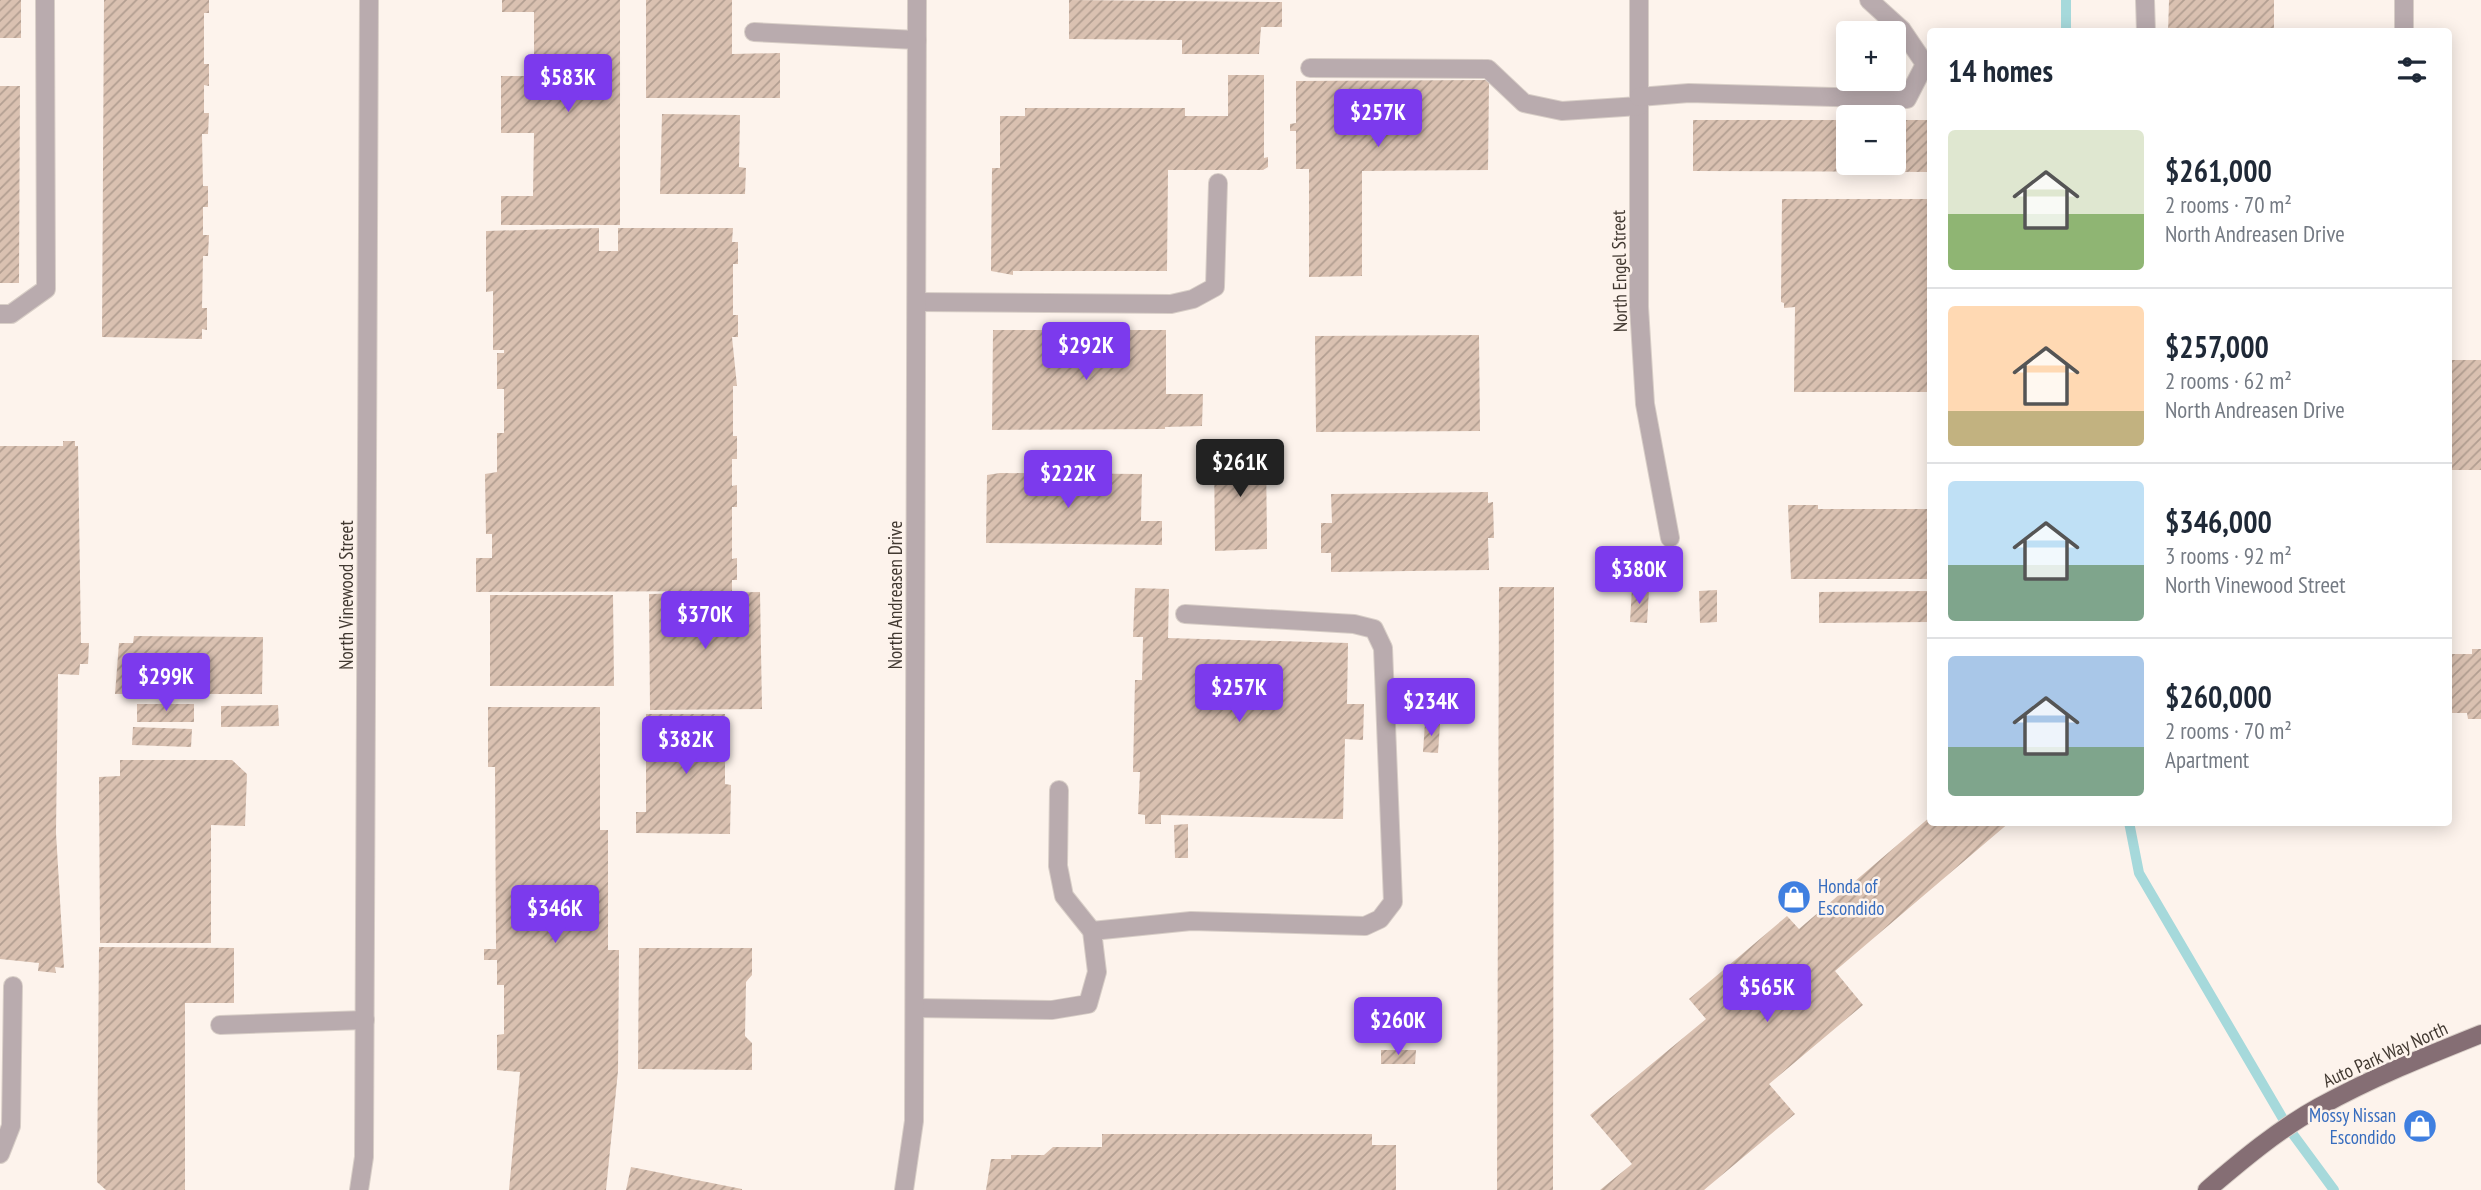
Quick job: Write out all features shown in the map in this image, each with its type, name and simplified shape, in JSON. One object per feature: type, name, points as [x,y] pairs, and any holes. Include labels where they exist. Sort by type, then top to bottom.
[{"type":"main road","name":"Auto Park Way North","points":[[2207,1190],[2252,1152],[2317,1108],[2377,1078],[2481,1034]]},
{"type":"street","points":[[0,314],[11,314],[46,289],[45,0]]},
{"type":"street","name":"North Vinewood Street","points":[[359,1190],[364,1157],[369,0]]},
{"type":"street","name":"North Andreasen Drive","points":[[904,1190],[915,1121],[917,0]]},
{"type":"street","name":"North Engel Street","points":[[1639,0],[1639,307],[1645,404],[1670,538]]},
{"type":"street","points":[[1310,68],[1488,69],[1524,103],[1562,111],[1689,93],[1907,99],[1926,64],[1902,30],[1869,0]]},
{"type":"street","points":[[2145,0],[2146,28]]},
{"type":"street","points":[[2403,28],[2404,0]]},
{"type":"street","points":[[754,32],[917,40]]},
{"type":"street","points":[[917,302],[1171,304],[1193,299],[1215,287],[1218,183]]},
{"type":"street","points":[[1092,932],[1191,921],[1365,926],[1380,919],[1393,902],[1383,649],[1374,629],[1354,624],[1185,614]]},
{"type":"street","points":[[915,1008],[1052,1010],[1088,1004],[1097,972],[1092,932],[1064,896],[1058,866],[1059,790]]},
{"type":"street","points":[[0,1154],[11,1126],[13,986]]},
{"type":"street","points":[[220,1025],[365,1020]]},
{"type":"building","points":[[0,0],[21,0],[21,38],[0,38]]},
{"type":"building","points":[[104,0],[209,0],[209,13],[204,13],[204,64],[209,64],[209,86],[204,85],[204,113],[209,113],[208,134],[202,134],[203,186],[208,186],[208,207],[203,207],[203,235],[209,235],[208,256],[203,256],[202,308],[207,308],[207,330],[202,329],[202,339],[102,337]]},
{"type":"building","points":[[502,0],[620,0],[620,225],[501,225],[501,196],[533,196],[534,133],[501,133],[501,76],[534,76],[534,12],[502,12]]},
{"type":"building","points":[[646,0],[732,0],[732,54],[780,53],[780,98],[646,98]]},
{"type":"building","points":[[1069,0],[1282,2],[1282,27],[1261,27],[1259,54],[1182,54],[1182,40],[1069,39]]},
{"type":"building","points":[[2169,0],[2274,0],[2274,28],[2168,28]]},
{"type":"building","points":[[1228,75],[1264,75],[1264,158],[1268,157],[1268,167],[1263,170],[1168,170],[1167,271],[1013,271],[1013,275],[991,271],[992,168],[1000,168],[1000,116],[1025,116],[1025,108],[1185,108],[1185,116],[1228,116]]},
{"type":"building","points":[[1489,80],[1488,170],[1362,171],[1362,276],[1309,277],[1309,169],[1296,169],[1296,131],[1290,131],[1290,124],[1296,123],[1296,81]]},
{"type":"building","points":[[0,86],[20,86],[19,283],[0,283]]},
{"type":"building","points":[[662,114],[740,115],[739,167],[746,168],[745,194],[660,194]]},
{"type":"building","points":[[1693,120],[1836,120],[1836,172],[1693,171]]},
{"type":"building","points":[[1906,120],[1927,120],[1927,172],[1906,172]]},
{"type":"building","points":[[1782,199],[1927,199],[1927,392],[1794,392],[1795,307],[1784,308],[1784,303],[1781,302]]},
{"type":"building","points":[[599,228],[599,251],[618,251],[618,228],[733,228],[732,242],[738,242],[738,264],[733,264],[733,315],[738,315],[738,337],[732,337],[737,386],[733,386],[733,436],[737,436],[737,459],[732,459],[732,486],[737,485],[737,507],[732,507],[732,559],[737,558],[737,580],[732,580],[732,591],[476,592],[476,558],[492,558],[492,534],[486,534],[485,474],[497,472],[497,433],[504,433],[504,389],[497,389],[497,353],[504,353],[504,350],[493,350],[493,291],[486,292],[486,231]]},
{"type":"building","points":[[993,330],[1166,330],[1166,394],[1203,394],[1202,426],[1165,429],[992,430]]},
{"type":"building","points":[[1479,335],[1480,431],[1316,432],[1315,336]]},
{"type":"building","points":[[2452,360],[2481,360],[2481,470],[2452,470]]},
{"type":"building","points":[[63,441],[75,441],[75,446],[78,446],[81,643],[89,643],[88,664],[80,664],[79,675],[58,674],[56,833],[64,968],[55,967],[56,973],[38,971],[39,963],[0,959],[0,446],[63,446]]},
{"type":"building","points":[[1266,447],[1267,549],[1215,551],[1214,448]]},
{"type":"building","points":[[1142,474],[1141,521],[1162,521],[1162,545],[986,543],[987,475]]},
{"type":"building","points":[[1488,492],[1488,503],[1493,502],[1494,538],[1488,538],[1489,570],[1331,572],[1331,553],[1321,553],[1321,523],[1332,523],[1331,494]]},
{"type":"building","points":[[1788,505],[1818,505],[1818,509],[1927,509],[1927,579],[1791,579]]},
{"type":"building","points":[[1499,587],[1554,587],[1553,1190],[1497,1190]]},
{"type":"building","points":[[1135,588],[1169,589],[1168,638],[1348,643],[1347,704],[1364,704],[1363,740],[1345,739],[1343,819],[1161,815],[1161,824],[1145,824],[1145,815],[1138,814],[1140,772],[1133,772],[1135,680],[1142,680],[1143,637],[1133,637]]},
{"type":"building","points":[[1632,588],[1649,590],[1647,623],[1630,622]]},
{"type":"building","points":[[1717,590],[1717,622],[1700,623],[1699,591]]},
{"type":"building","points":[[1927,591],[1927,622],[1819,623],[1819,592]]},
{"type":"building","points":[[760,592],[762,709],[650,710],[649,594]]},
{"type":"building","points":[[490,595],[613,595],[614,686],[490,686]]},
{"type":"building","points":[[134,636],[263,637],[262,694],[115,694],[119,643],[133,643]]},
{"type":"building","points":[[2472,649],[2481,649],[2481,719],[2468,719],[2467,713],[2452,713],[2452,654],[2472,654]]},
{"type":"building","points":[[1430,688],[1468,689],[1467,722],[1429,722]]},
{"type":"building","points":[[137,704],[194,704],[194,722],[137,722]]},
{"type":"building","points":[[278,705],[279,726],[221,727],[221,706]]},
{"type":"building","points":[[488,707],[600,707],[600,830],[608,830],[608,950],[619,950],[618,1071],[606,1190],[509,1190],[520,1072],[497,1070],[497,1035],[504,1034],[504,985],[497,985],[497,960],[484,960],[484,949],[496,949],[495,767],[488,767]]},
{"type":"building","points":[[646,714],[725,714],[725,784],[731,785],[730,834],[636,833],[636,812],[646,812]]},
{"type":"building","points":[[1425,723],[1440,724],[1438,753],[1423,752]]},
{"type":"building","points":[[133,727],[192,729],[191,747],[132,745]]},
{"type":"building","points":[[120,760],[232,760],[247,774],[245,826],[211,825],[211,943],[100,943],[99,777],[120,776]]},
{"type":"building","points":[[1927,820],[1927,826],[2005,826],[1835,971],[1863,1005],[1769,1084],[1795,1114],[1704,1190],[1600,1190],[1632,1164],[1590,1115],[1706,1019],[1689,999],[1787,916],[1799,929]]},
{"type":"building","points":[[1188,824],[1188,858],[1175,858],[1174,825]]},
{"type":"building","points":[[99,947],[234,948],[234,1003],[185,1003],[185,1190],[106,1190],[97,1182]]},
{"type":"building","points":[[639,948],[752,948],[752,975],[746,982],[745,1036],[752,1043],[752,1070],[638,1069]]},
{"type":"building","points":[[1381,1050],[1416,1050],[1415,1064],[1381,1064]]},
{"type":"building","points":[[1102,1134],[1372,1134],[1372,1145],[1396,1145],[1396,1190],[986,1190],[991,1159],[1011,1159],[1011,1155],[1044,1155],[1053,1147],[1102,1147]]},
{"type":"building","points":[[631,1167],[742,1189],[742,1190],[626,1190]]},
{"type":"waterway","points":[[2066,0],[2066,28]]},
{"type":"waterway","points":[[2130,826],[2139,873],[2289,1129],[2334,1190]]},
{"type":"place","name":"Honda of Escondido","points":[[1794,897]]},
{"type":"place","name":"Mossy Nissan Escondido","points":[[2420,1126]]}]
